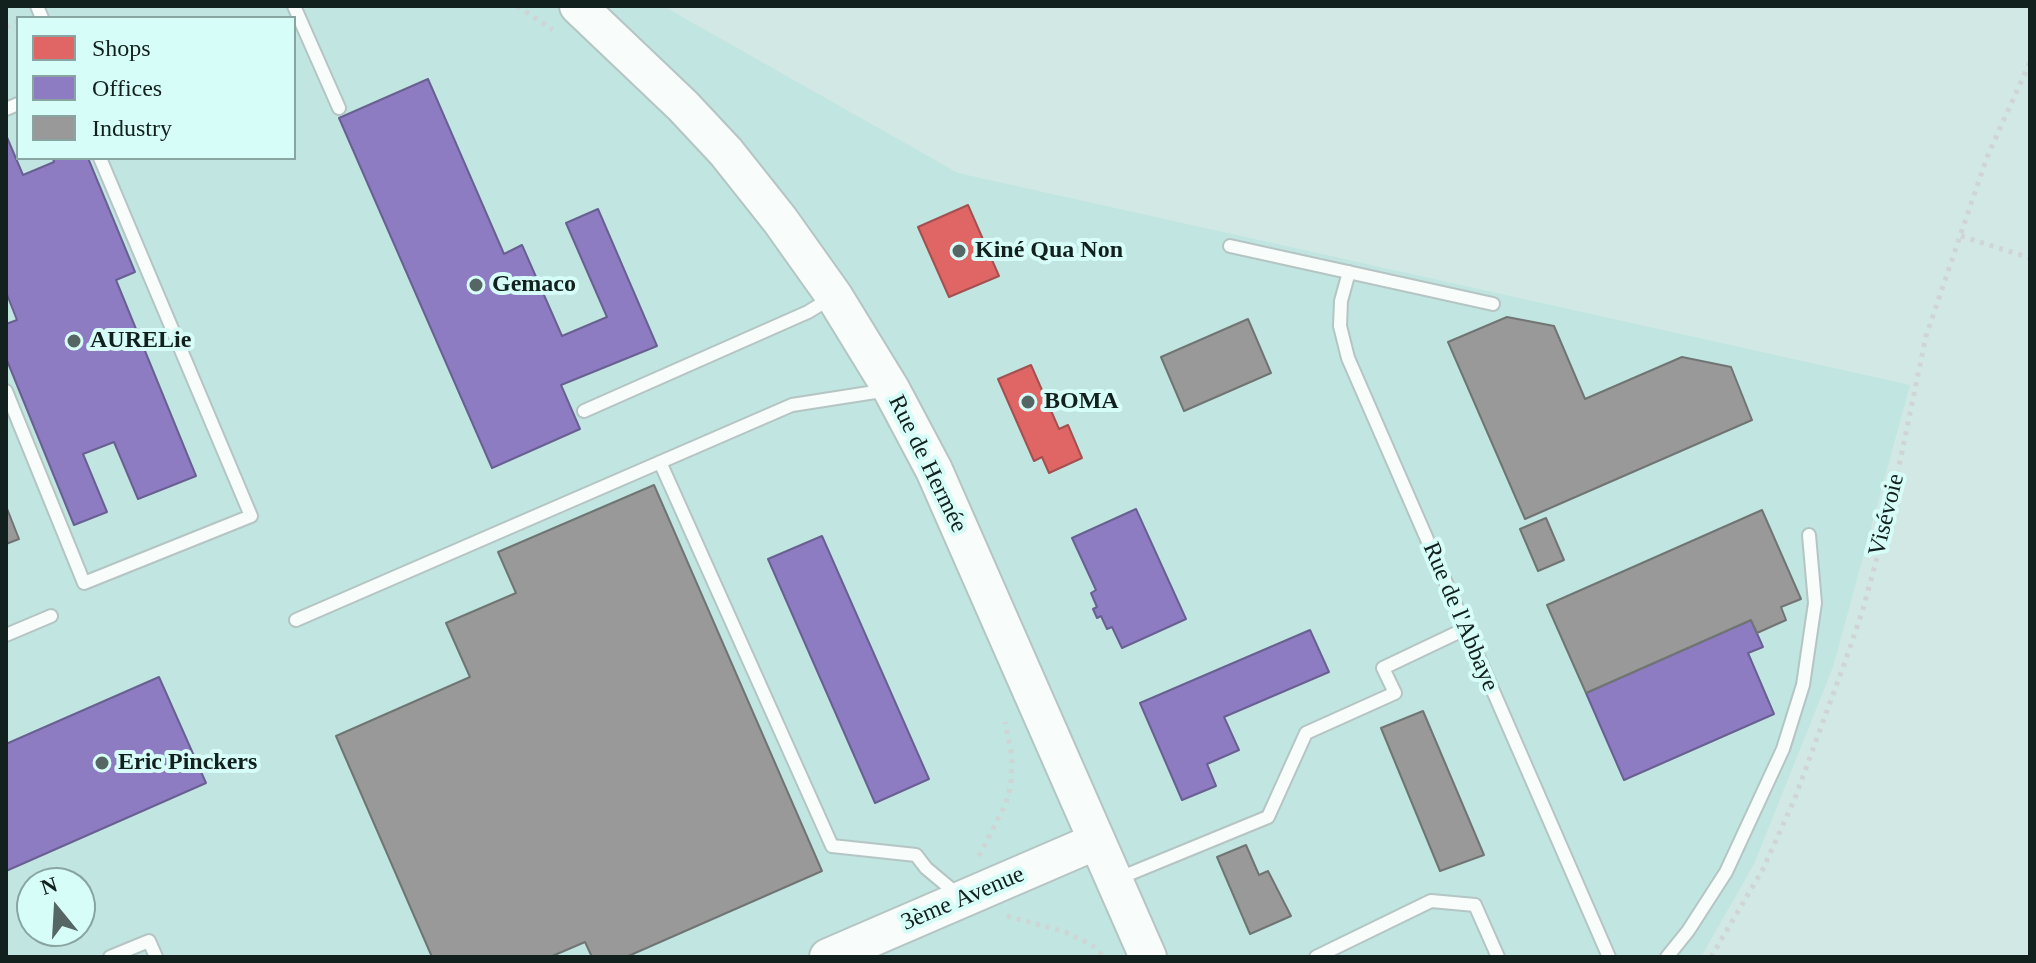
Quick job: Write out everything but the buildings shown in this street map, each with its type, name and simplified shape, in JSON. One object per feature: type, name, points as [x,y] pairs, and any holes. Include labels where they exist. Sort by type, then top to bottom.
[{"type":"street","name":"Rue de Hermée","points":[[563,15],[606,34],[683,106],[726,152],[780,220],[834,296],[891,389],[934,470],[1148,957]]},
{"type":"street","name":"3ème Avenue","points":[[828,957],[1097,841]]},
{"type":"lane","points":[[294,6],[339,108]]},
{"type":"lane","points":[[6,391],[84,583],[251,516],[101,160]]},
{"type":"lane","points":[[1230,246],[1493,304]]},
{"type":"lane","name":"Rue de l'Abbaye","points":[[1349,272],[1341,301],[1340,326],[1348,358],[1609,957]]},
{"type":"lane","points":[[584,411],[808,312],[834,296]]},
{"type":"lane","points":[[296,620],[792,405],[891,389]]},
{"type":"lane","points":[[660,462],[832,846],[916,855],[926,868],[976,893]]},
{"type":"lane","points":[[1667,957],[1688,931],[1726,872],[1783,749],[1803,685],[1815,603],[1809,535]]},
{"type":"lane","points":[[6,635],[51,616]]},
{"type":"lane","points":[[1114,881],[1268,817],[1306,733],[1395,693],[1383,668],[1465,629]]},
{"type":"lane","points":[[1316,957],[1431,901],[1475,905],[1498,957]]},
{"type":"lane","points":[[110,957],[149,941],[156,957]]},
{"type":"path","points":[[517,6],[563,15]]},
{"type":"path","name":"Visévoie","points":[[1711,957],[1763,869],[1846,659],[1890,510],[1926,336],[1987,157],[2030,62]]},
{"type":"path","points":[[1961,236],[2030,258]]},
{"type":"path","points":[[1003,711],[1012,756],[1011,784],[1006,803],[978,857],[976,893],[998,913],[1065,932],[1092,945],[1104,957]]},
{"type":"shaded area","points":[[6,6],[663,6],[958,173],[1910,385],[1833,667],[1754,864],[1701,957],[6,957]]},
{"type":"place","name":"Kiné Qua Non","points":[[959,251]]},
{"type":"place","name":"Gemaco","points":[[476,285]]},
{"type":"place","name":"AURELie","points":[[74,341]]},
{"type":"place","name":"BOMA","points":[[1028,402]]},
{"type":"place","name":"Eric Pinckers","points":[[102,763]]}]
